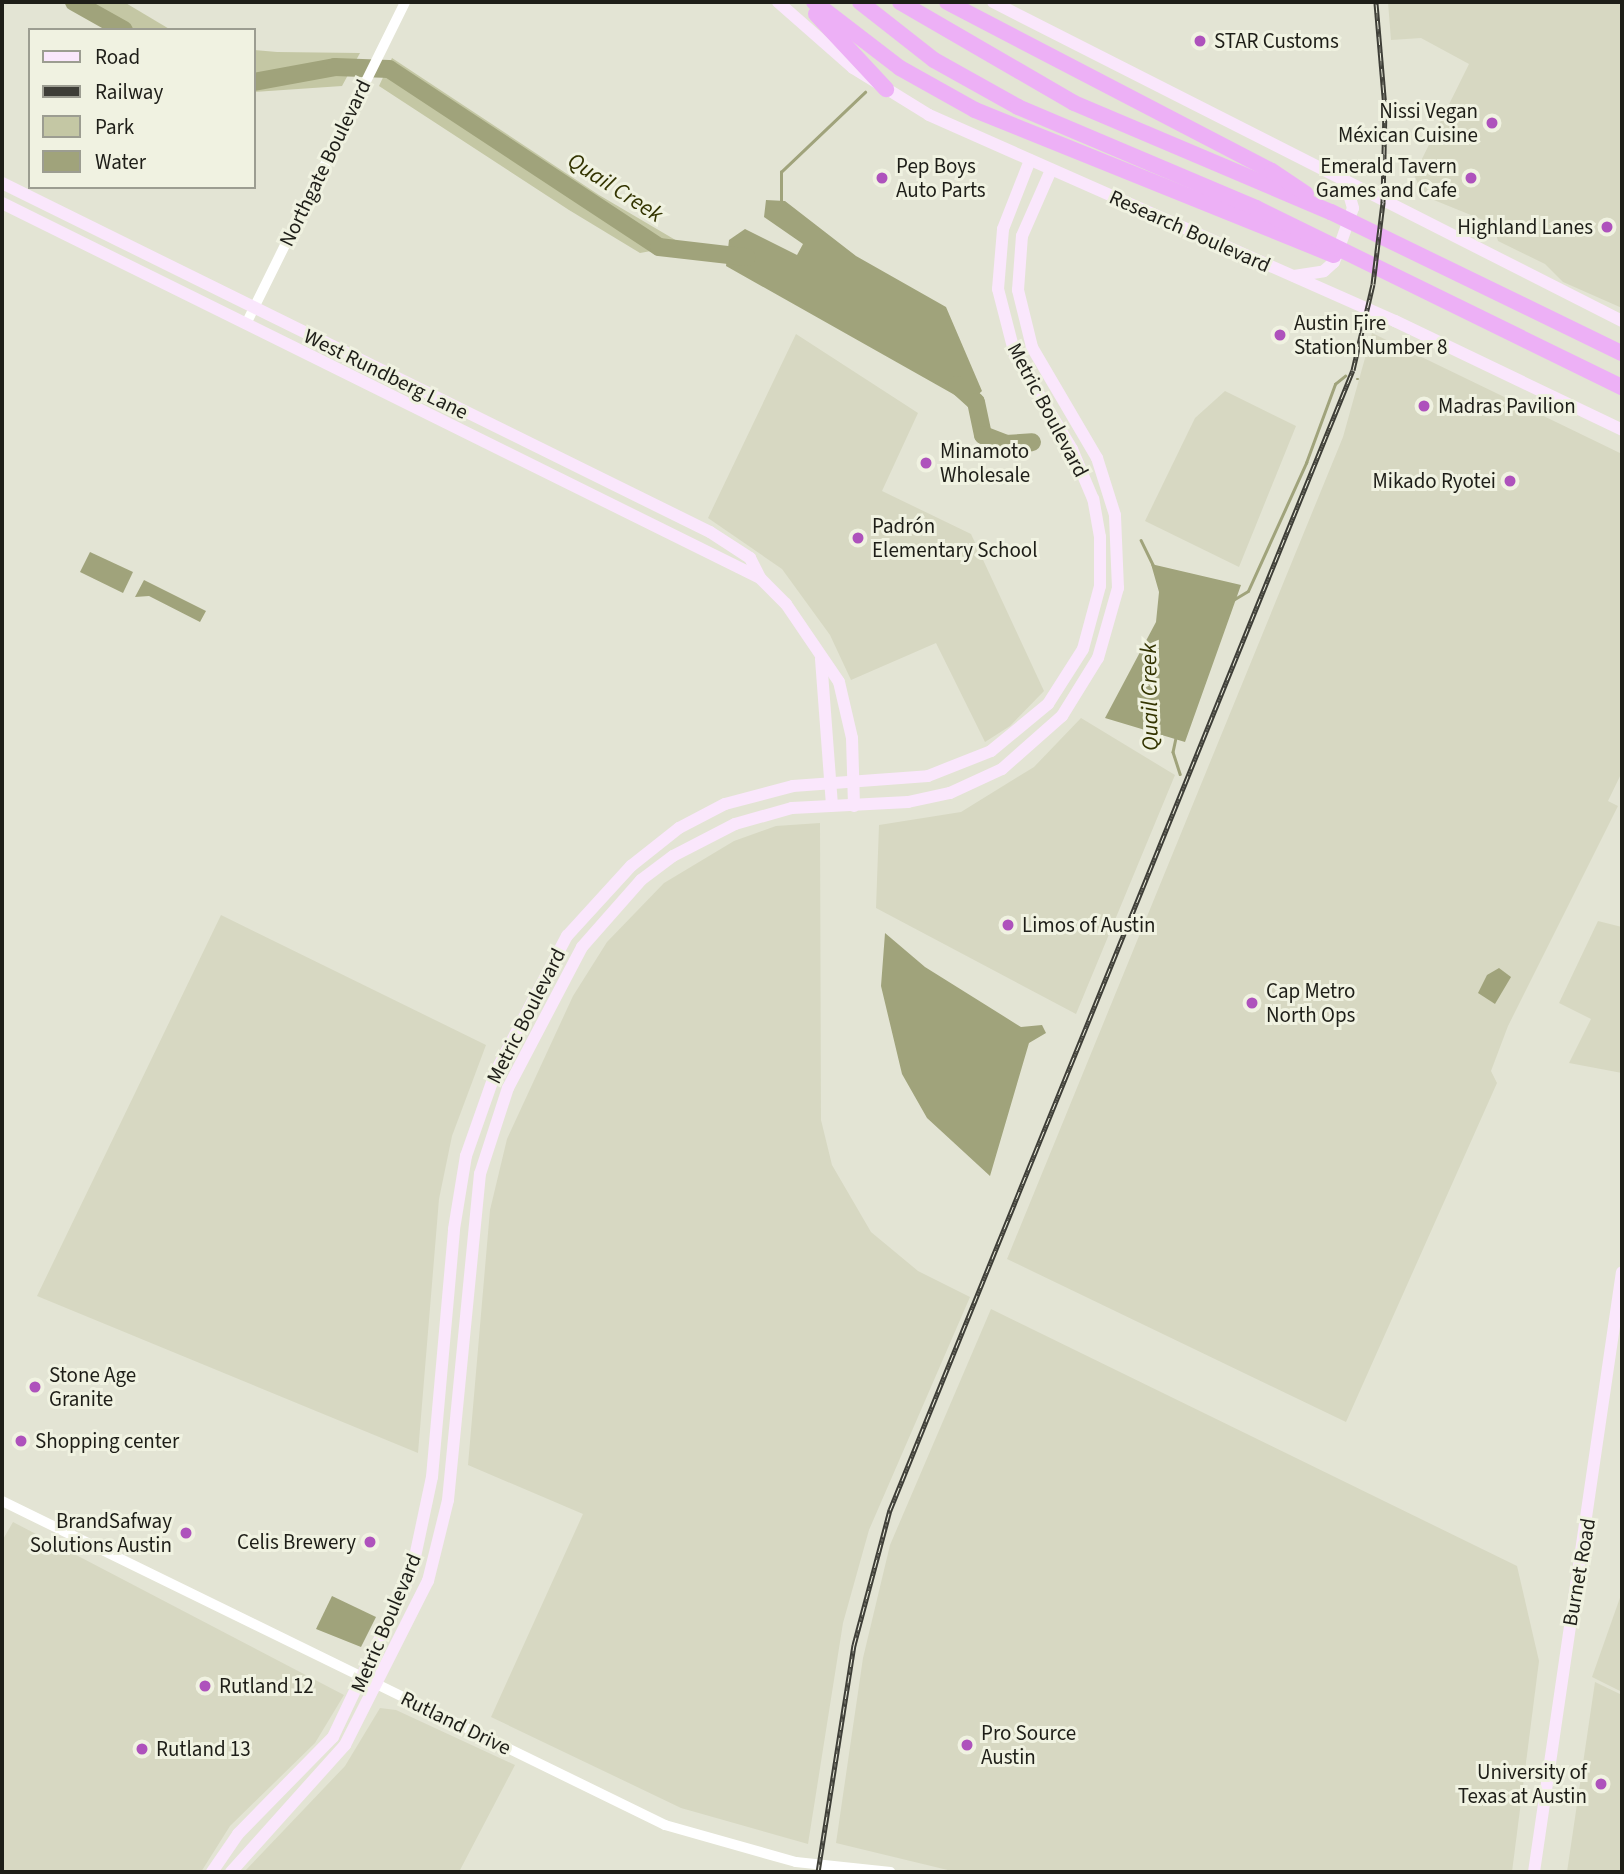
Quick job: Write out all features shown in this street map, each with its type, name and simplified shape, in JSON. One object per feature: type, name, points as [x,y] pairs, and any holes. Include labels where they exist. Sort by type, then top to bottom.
[{"type":"highway","points":[[806,2],[886,89]]},
{"type":"highway","points":[[814,2],[900,68],[1016,130],[1253,215]]},
{"type":"highway","points":[[860,2],[934,60],[1018,107],[1253,215],[1368,264],[1622,387]]},
{"type":"highway","points":[[900,2],[1074,103],[1269,178]]},
{"type":"highway","points":[[947,2],[1331,212],[1622,353]]},
{"type":"main road","name":"Research Boulevard","points":[[778,2],[827,48],[929,116],[1290,276],[1622,430]]},
{"type":"main road","points":[[993,2],[1622,321]]},
{"type":"main road","name":"Metric Boulevard","points":[[212,1872],[235,1837],[320,1755],[365,1678],[412,1571],[432,1477],[454,1229],[466,1156],[496,1071],[540,981],[588,909],[647,852],[710,811],[778,788],[920,777],[959,766],[1007,741],[1039,714],[1074,668],[1090,629],[1100,586],[1097,519],[1084,473],[1015,355],[1000,310],[1001,240],[1030,160]]},
{"type":"main road","name":"Metric Boulevard","points":[[231,1872],[249,1848],[331,1766],[380,1685],[428,1581],[451,1478],[472,1218],[483,1160],[508,1088],[555,991],[602,921],[641,880],[707,836],[779,811],[908,802],[966,786],[1019,757],[1052,727],[1089,678],[1113,616],[1120,562],[1115,516],[1100,466],[1041,366],[1020,307],[1022,236],[1051,170]]},
{"type":"main road","name":"West Rundberg Lane","points":[[2,183],[46,209],[685,520],[750,558],[760,578]]},
{"type":"main road","points":[[1290,276],[1324,271],[1334,262],[1353,208],[1346,183]]},
{"type":"main road","name":"West Rundberg Lane","points":[[2,203],[680,536],[760,578],[786,604],[821,659],[832,806]]},
{"type":"main road","points":[[39,223],[46,209]]},
{"type":"main road","points":[[1084,473],[1100,466]]},
{"type":"main road","points":[[1097,519],[1115,516]]},
{"type":"main road","points":[[680,536],[685,520]]},
{"type":"main road","points":[[821,659],[830,680],[839,682],[848,712],[854,806]]},
{"type":"main road","points":[[1039,714],[1052,727]]},
{"type":"main road","points":[[588,909],[602,921]]},
{"type":"main road","points":[[466,1156],[483,1160]]},
{"type":"main road","name":"Burnet Road","points":[[1534,1872],[1622,1272]]},
{"type":"main road","points":[[432,1477],[451,1478]]},
{"type":"main road","points":[[235,1837],[249,1848]]},
{"type":"street","name":"Northgate Boulevard","points":[[246,324],[405,2]]},
{"type":"street","name":"Rutland Drive","points":[[2,1501],[665,1825],[796,1862],[890,1872]]},
{"type":"shaded area","points":[[1388,2],[1622,2],[1622,308],[1563,282],[1545,264],[1498,241],[1493,224],[1424,196],[1414,175],[1469,64],[1421,38],[1391,40]]},
{"type":"shaded area","points":[[1372,333],[1622,454],[1622,772],[1608,801],[1618,806],[1508,1026],[1491,1071],[1497,1083],[1346,1422],[1007,1259],[1343,437]]},
{"type":"shaded area","name":"Padrón Elementary School","points":[[796,334],[918,413],[882,491],[971,534],[1044,691],[1010,726],[985,742],[936,643],[851,680],[830,635],[782,569],[708,518]]},
{"type":"shaded area","points":[[1225,391],[1296,426],[1239,567],[1145,521],[1195,418]]},
{"type":"shaded area","points":[[1081,718],[1175,775],[1076,1014],[876,908],[879,825],[961,812],[1034,767]]},
{"type":"shaded area","points":[[820,823],[821,1120],[832,1165],[871,1232],[918,1271],[970,1297],[869,1530],[843,1623],[808,1844],[681,1808],[491,1717],[583,1514],[468,1465],[490,1210],[507,1139],[573,996],[607,942],[664,883],[734,841],[776,826]]},
{"type":"shaded area","points":[[221,915],[486,1045],[452,1136],[439,1199],[418,1453],[37,1296]]},
{"type":"shaded area","points":[[1598,921],[1622,927],[1622,1073],[1569,1063],[1591,1019],[1559,1003]]},
{"type":"shaded area","points":[[991,1309],[1517,1566],[1539,1661],[1512,1872],[956,1872],[836,1843],[863,1658],[890,1545]]},
{"type":"shaded area","points":[[13,1522],[344,1695],[315,1743],[230,1826],[201,1872],[2,1872],[2,1541]]},
{"type":"shaded area","points":[[1622,1592],[1622,1692],[1592,1677]]},
{"type":"shaded area","name":"University of Texas at Austin","points":[[1595,1682],[1622,1695],[1622,1872],[1567,1872]]},
{"type":"shaded area","points":[[380,1708],[396,1710],[515,1765],[459,1872],[244,1872],[345,1766]]},
{"type":"green space","points":[[65,2],[124,2],[168,28],[106,28]]},
{"type":"green space","points":[[256,50],[360,53],[342,86],[256,92]]},
{"type":"green space","points":[[392,58],[599,195],[684,245],[640,253],[569,210],[379,86]]},
{"type":"water","points":[[766,200],[785,201],[856,256],[946,307],[982,391],[969,403],[726,266],[729,240],[745,229],[797,255],[803,244],[764,217]]},
{"type":"water","points":[[90,552],[133,572],[123,593],[80,572]]},
{"type":"water","points":[[1151,564],[1241,585],[1185,742],[1105,718],[1156,622],[1159,592]]},
{"type":"water","points":[[144,580],[206,611],[200,622],[149,596],[135,597]]},
{"type":"water","points":[[885,933],[925,967],[1021,1027],[1042,1025],[1046,1033],[1029,1043],[990,1176],[927,1118],[902,1074],[881,986]]},
{"type":"water","points":[[1499,968],[1511,977],[1495,1004],[1478,993],[1487,975]]},
{"type":"water","points":[[332,1596],[376,1617],[361,1647],[316,1629]]},
{"type":"waterway","name":"Quail Creek","points":[[74,2],[120,28]]},
{"type":"waterway","name":"Quail Creek","points":[[256,82],[335,67],[389,69],[659,247],[746,257]]},
{"type":"waterway","points":[[781,204],[781,172],[865,92]]},
{"type":"waterway","points":[[1233,600],[1248,591],[1306,463],[1335,384],[1345,376]]},
{"type":"waterway","name":"Quail Creek","points":[[957,385],[976,402],[983,435],[1006,444],[1032,442]]},
{"type":"waterway","name":"Quail Creek","points":[[1141,540],[1154,567]]},
{"type":"waterway","name":"Quail Creek","points":[[1176,738],[1173,752],[1180,774]]},
{"type":"railway","points":[[818,1872],[854,1645],[890,1510],[1353,370],[1373,284],[1383,202],[1385,108],[1376,2]]},
{"type":"place","name":"STAR Customs","points":[[1200,41]]},
{"type":"place","name":"Nissi Vegan Méxican Cuisine","points":[[1492,123]]},
{"type":"place","name":"Pep Boys Auto Parts","points":[[882,178]]},
{"type":"place","name":"Emerald Tavern Games and Cafe","points":[[1471,178]]},
{"type":"place","name":"Highland Lanes","points":[[1607,227]]},
{"type":"place","name":"Austin Fire Station Number 8","points":[[1280,335]]},
{"type":"place","name":"Madras Pavilion","points":[[1424,406]]},
{"type":"place","name":"Minamoto Wholesale","points":[[926,463]]},
{"type":"place","name":"Mikado Ryotei","points":[[1510,481]]},
{"type":"place","name":"Padrón Elementary School","points":[[858,538]]},
{"type":"place","name":"Limos of Austin","points":[[1008,925]]},
{"type":"place","name":"Cap Metro North Ops","points":[[1252,1003]]},
{"type":"place","name":"Stone Age Granite","points":[[35,1387]]},
{"type":"place","name":"Shopping center","points":[[21,1441]]},
{"type":"place","name":"BrandSafway Solutions Austin","points":[[186,1533]]},
{"type":"place","name":"Celis Brewery","points":[[370,1542]]},
{"type":"place","name":"Rutland 12","points":[[205,1686]]},
{"type":"place","name":"Pro Source Austin","points":[[967,1745]]},
{"type":"place","name":"Rutland 13","points":[[142,1749]]},
{"type":"place","name":"University of Texas at Austin","points":[[1601,1784]]}]
